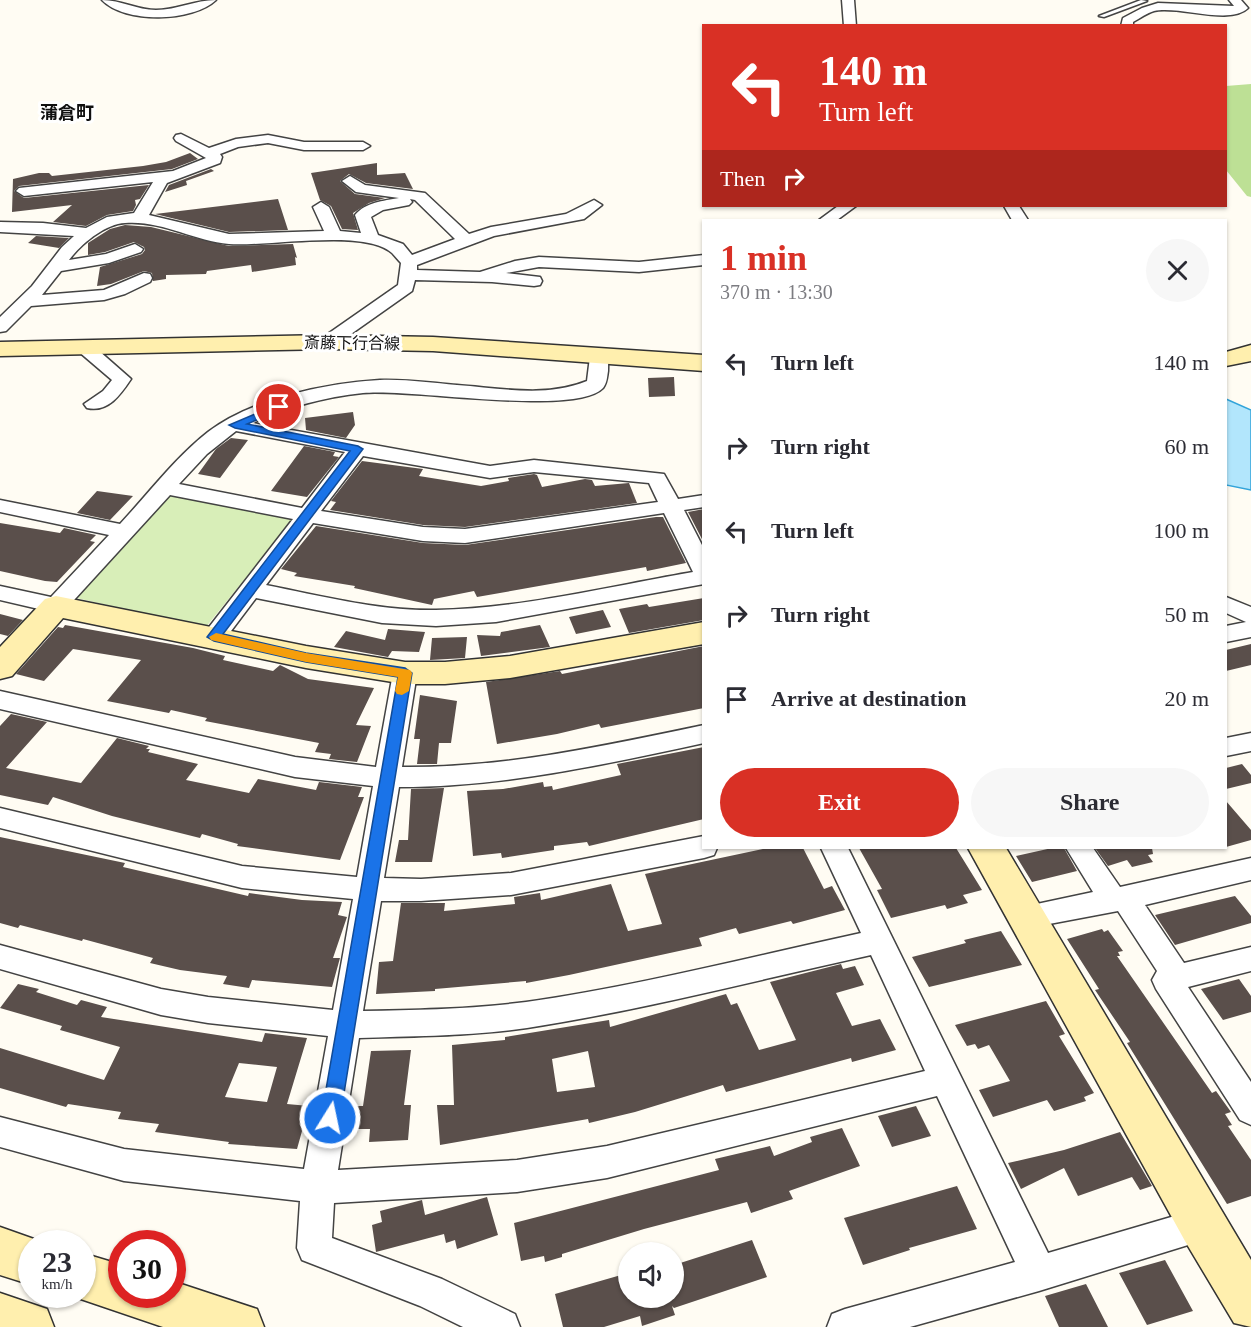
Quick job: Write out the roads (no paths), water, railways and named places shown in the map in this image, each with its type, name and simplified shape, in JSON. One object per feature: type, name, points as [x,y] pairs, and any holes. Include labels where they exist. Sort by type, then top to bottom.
[{"type":"street","points":[[108,0],[122,9],[142,14],[186,9],[210,0]]},
{"type":"street","points":[[848,0],[850,24]]},
{"type":"street","points":[[1142,1],[1159,7],[1202,10],[1242,8],[1235,0]]},
{"type":"street","points":[[1127,23],[1140,13],[1159,7]]},
{"type":"street","points":[[139,219],[158,184],[175,175],[214,162],[215,157],[181,138]]},
{"type":"street","points":[[208,153],[236,142],[268,139],[304,146],[363,146]]},
{"type":"street","points":[[24,191],[175,175]]},
{"type":"street","points":[[350,181],[361,189],[420,196],[466,240]]},
{"type":"street","points":[[370,239],[363,220],[363,215],[368,210],[398,202],[425,201]]},
{"type":"street","points":[[410,269],[466,240],[491,232],[578,216],[594,204]]},
{"type":"street","points":[[321,207],[334,235]]},
{"type":"street","points":[[828,219],[846,207]]},
{"type":"street","points":[[39,228],[42,210]]},
{"type":"street","points":[[0,327],[27,301],[68,250],[88,233],[115,220],[139,219],[230,240],[334,235],[370,239],[397,247],[410,269],[406,287],[328,342]]},
{"type":"street","points":[[0,227],[88,233]]},
{"type":"street","points":[[56,267],[109,258],[135,249]]},
{"type":"street","points":[[481,277],[516,265],[547,259],[631,267],[663,266],[702,260]]},
{"type":"street","points":[[410,269],[534,281]]},
{"type":"street","points":[[27,301],[62,300],[99,294],[128,288],[144,279]]},
{"type":"street","name":"斎藤下行合線","points":[[0,349],[328,342],[433,344],[702,363]]},
{"type":"street","points":[[84,347],[122,379],[110,395],[94,404]]},
{"type":"street","points":[[1227,359],[1251,353]]},
{"type":"street","points":[[0,668],[210,441],[235,425],[297,401],[356,388],[392,387],[534,398],[566,396],[595,385],[598,379],[599,357]]},
{"type":"street","points":[[235,425],[490,472],[534,466],[657,478],[702,568]]},
{"type":"street","points":[[214,637],[305,515],[358,449]]},
{"type":"street","points":[[165,488],[305,515],[423,534],[465,536],[702,501]]},
{"type":"street","points":[[0,506],[126,532]]},
{"type":"street","points":[[249,589],[382,615],[436,618],[496,614],[702,577]]},
{"type":"street","points":[[0,593],[306,657],[405,673],[445,673],[510,667],[702,633]]},
{"type":"street","points":[[1227,604],[1251,616]]},
{"type":"street","points":[[1227,634],[1251,629]]},
{"type":"street","points":[[405,673],[318,1187],[314,1248],[429,1292],[502,1327]]},
{"type":"street","points":[[2,704],[295,767],[387,777],[426,777],[514,769],[602,755],[702,734]]},
{"type":"street","points":[[1227,747],[1251,742]]},
{"type":"street","points":[[0,818],[242,877],[368,889],[421,890],[511,884],[702,847]]},
{"type":"street","points":[[835,849],[1039,1273]]},
{"type":"street","points":[[988,849],[1028,916],[1202,1225],[1251,1306]]},
{"type":"street","points":[[1080,849],[1178,978]]},
{"type":"street","points":[[1028,916],[1119,899],[1251,869]]},
{"type":"street","points":[[0,957],[161,1002],[208,1010],[346,1025],[452,1022],[525,1015],[591,1004],[878,941]]},
{"type":"street","points":[[1251,959],[1167,980],[1251,1110]]},
{"type":"street","points":[[0,1132],[124,1165],[318,1187],[494,1178],[607,1162],[945,1080]]},
{"type":"street","points":[[845,1327],[1202,1225]]},
{"type":"street","points":[[0,1251],[18,1257]]},
{"type":"street","points":[[180,1308],[239,1327]]},
{"type":"street","points":[[0,1318],[29,1327]]},
{"type":"lane","points":[[1102,16],[1142,1]]},
{"type":"water","points":[[1227,399],[1251,410],[1251,490],[1227,485]]},
{"type":"district","name":"蒲倉町","points":[[67,113]]}]
